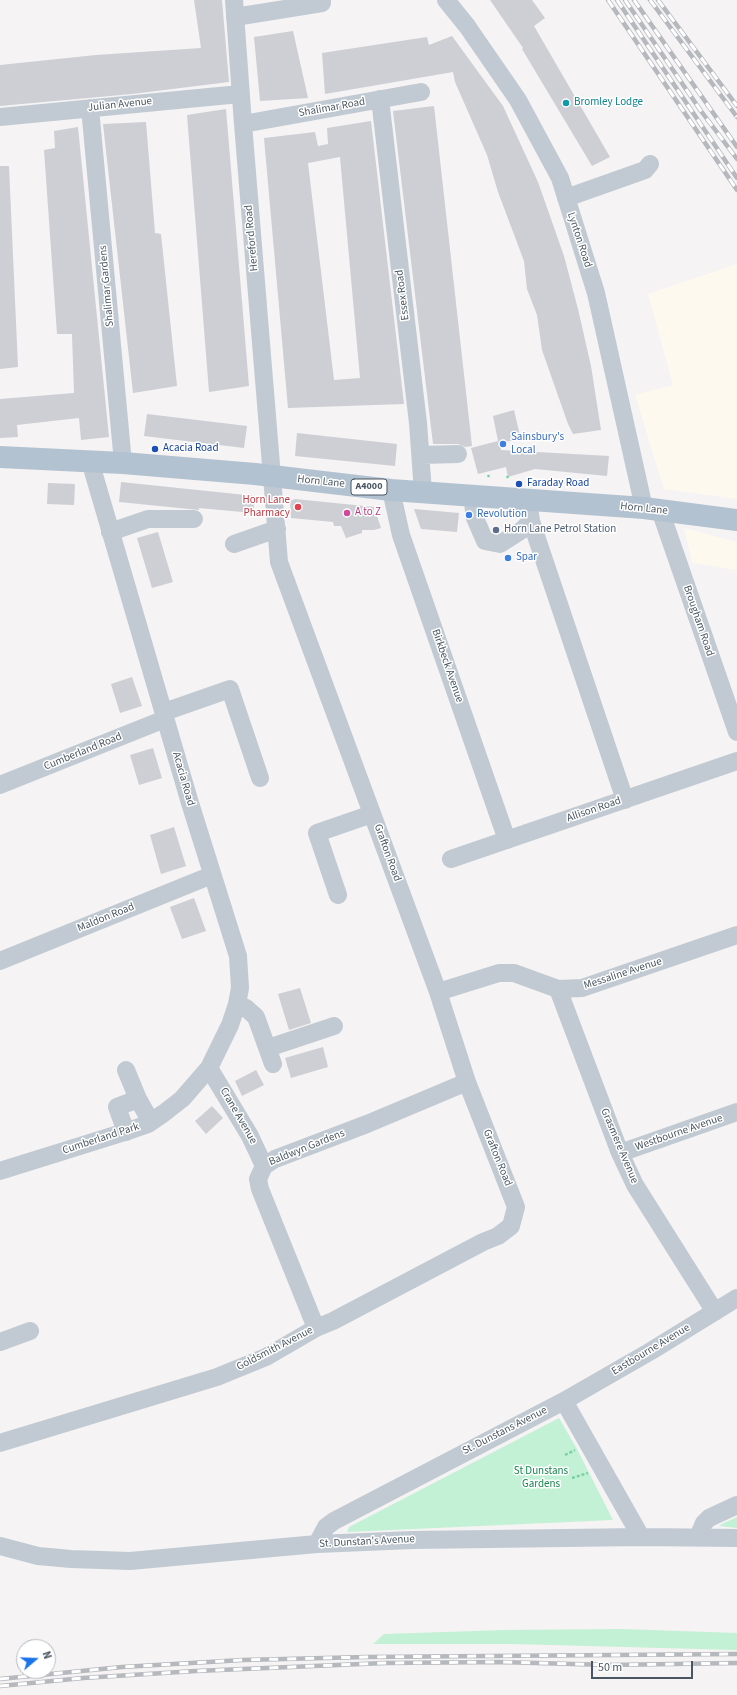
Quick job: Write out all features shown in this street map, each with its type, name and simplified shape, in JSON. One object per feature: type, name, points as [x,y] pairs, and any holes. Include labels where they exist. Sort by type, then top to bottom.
[{"type":"main road","name":"Horn Lane","points":[[0,457],[123,463],[273,476],[391,490],[652,509],[737,520]]},
{"type":"street","points":[[234,8],[322,3],[322,0]]},
{"type":"street","name":"Lynton Road","points":[[446,0],[467,26],[518,100],[560,178],[596,293],[652,509]]},
{"type":"street","name":"Hereford Road","points":[[234,8],[242,124],[273,476]]},
{"type":"street","name":"Shalimar Road","points":[[242,124],[421,92]]},
{"type":"street","name":"Julian Avenue","points":[[0,117],[240,94]]},
{"type":"street","name":"Essex Road","points":[[380,99],[421,455],[423,492]]},
{"type":"street","name":"Shalimar Gardens","points":[[90,108],[123,463]]},
{"type":"street","points":[[566,198],[645,170],[650,164]]},
{"type":"street","points":[[421,455],[458,454]]},
{"type":"street","name":"Acacia Road","points":[[90,461],[164,715],[238,956],[240,988],[237,1004]]},
{"type":"street","name":"Grafton Road","points":[[273,476],[279,562],[438,992],[467,1082],[516,1207],[511,1226]]},
{"type":"street","name":"Birkbeck Avenue","points":[[391,490],[401,535],[507,840]]},
{"type":"street","points":[[472,495],[475,518],[485,541],[500,544],[522,530],[531,521]]},
{"type":"street","points":[[528,499],[531,521],[625,800]]},
{"type":"street","name":"Brougham Road","points":[[652,509],[737,732]]},
{"type":"street","points":[[110,532],[148,519],[194,519]]},
{"type":"street","points":[[234,544],[277,529]]},
{"type":"street","name":"Cumberland Road","points":[[0,785],[164,715],[230,689],[260,778]]},
{"type":"street","name":"Allison Road","points":[[451,859],[737,761]]},
{"type":"street","points":[[338,895],[317,833],[372,814]]},
{"type":"street","name":"Maldon Road","points":[[0,961],[212,875]]},
{"type":"street","name":"Messaline Avenue","points":[[438,992],[498,972],[514,973],[558,989],[582,988],[737,935]]},
{"type":"street","name":"Grasmere Avenue","points":[[558,989],[620,1153],[635,1185],[716,1312]]},
{"type":"street","points":[[237,1004],[246,1008],[256,1017],[271,1056],[334,1026]]},
{"type":"street","name":"Cumberland Park","points":[[0,1171],[126,1132],[151,1122],[182,1099],[209,1068],[230,1025],[237,1004]]},
{"type":"street","name":"Crane Avenue","points":[[209,1068],[250,1136],[264,1166]]},
{"type":"street","points":[[126,1070],[138,1099],[151,1122]]},
{"type":"street","name":"Baldwyn Gardens","points":[[316,1328],[260,1189],[258,1179],[264,1166],[275,1159],[367,1124],[467,1082]]},
{"type":"street","points":[[126,1132],[117,1107],[138,1099]]},
{"type":"street","name":"Westbourne Avenue","points":[[620,1153],[737,1112]]},
{"type":"street","name":"Goldsmith Avenue","points":[[0,1442],[217,1378],[266,1357],[316,1328],[333,1321],[498,1236],[511,1226]]},
{"type":"street","name":"Eastbourne Avenue","points":[[564,1401],[651,1351],[737,1298]]},
{"type":"street","points":[[0,1342],[30,1331]]},
{"type":"street","points":[[564,1401],[641,1537]]},
{"type":"street","name":"St. Dunstans Avenue","points":[[317,1544],[326,1527],[334,1521],[564,1401]]},
{"type":"street","points":[[698,1537],[704,1523],[709,1518],[737,1505]]},
{"type":"street","name":"St. Dunstan's Avenue","points":[[0,1546],[38,1556],[71,1559],[130,1561],[317,1544],[413,1540],[641,1537],[737,1538]]},
{"type":"path","points":[[565,1455],[577,1449]]},
{"type":"path","points":[[572,1478],[594,1470]]},
{"type":"shaded area","points":[[737,264],[737,499],[664,489],[635,395],[673,385],[648,294]]},
{"type":"shaded area","points":[[684,528],[737,542],[737,570],[692,563]]},
{"type":"green space","name":"St Dunstans Gardens","points":[[559,1418],[577,1449],[613,1520],[347,1532],[349,1527]]},
{"type":"green space","points":[[737,1517],[737,1528],[719,1526],[722,1524]]},
{"type":"green space","points":[[621,1629],[737,1633],[737,1650],[513,1644],[373,1644],[384,1634],[505,1630]]},
{"type":"building","points":[[194,0],[222,0],[229,82],[132,94],[0,106],[0,65],[96,55],[201,48]]},
{"type":"building","name":"Bromley Lodge","points":[[490,0],[532,0],[545,18],[534,26],[610,157],[592,166],[522,49],[523,48]]},
{"type":"building","points":[[293,31],[308,98],[260,101],[254,37]]},
{"type":"building","points":[[452,36],[503,106],[538,182],[564,256],[578,309],[591,366],[601,430],[573,434],[568,424],[542,350],[537,315],[527,289],[524,261],[498,192],[487,155],[455,82],[453,72],[325,94],[322,53],[427,37],[429,45]]},
{"type":"building","points":[[434,106],[472,446],[465,447],[458,444],[433,444],[393,111]]},
{"type":"building","points":[[226,109],[249,386],[209,392],[187,115]]},
{"type":"building","points":[[371,121],[404,404],[288,408],[264,138],[315,132],[318,146],[328,144],[327,128]],"holes":[[[340,157],[360,378],[334,380],[308,163]]]},
{"type":"building","points":[[146,122],[155,233],[161,234],[177,386],[133,393],[103,124]]},
{"type":"building","points":[[78,127],[109,437],[81,440],[79,418],[17,425],[18,437],[0,438],[0,399],[74,393],[72,334],[57,334],[44,150],[55,148],[54,131]]},
{"type":"building","points":[[0,166],[9,166],[18,367],[0,369]]},
{"type":"building","points":[[514,410],[521,440],[500,442],[501,450],[609,456],[607,476],[535,469],[508,477],[506,467],[478,474],[471,448],[498,441],[493,416]]},
{"type":"building","points":[[147,414],[247,426],[244,448],[144,436]]},
{"type":"building","points":[[297,433],[397,444],[395,466],[295,456]]},
{"type":"building","points":[[121,482],[255,496],[253,513],[199,508],[199,510],[119,502]]},
{"type":"building","points":[[48,483],[75,484],[74,505],[47,504]]},
{"type":"building","points":[[295,499],[374,507],[374,516],[377,516],[381,528],[374,530],[362,530],[362,533],[346,538],[341,526],[334,526],[333,522],[291,518],[290,501]]},
{"type":"building","points":[[414,509],[459,513],[457,532],[421,529]]},
{"type":"building","points":[[158,532],[173,582],[152,588],[137,538]]},
{"type":"building","points":[[132,677],[142,706],[120,713],[111,684]]},
{"type":"building","points":[[153,748],[162,778],[139,785],[130,755]]},
{"type":"building","points":[[174,827],[186,866],[161,874],[150,835]]},
{"type":"building","points":[[194,898],[206,931],[182,939],[170,907]]},
{"type":"building","points":[[300,988],[311,1023],[289,1030],[278,994]]},
{"type":"building","points":[[323,1047],[328,1067],[291,1078],[285,1058]]},
{"type":"building","points":[[256,1070],[264,1085],[242,1096],[235,1081]]},
{"type":"building","points":[[212,1106],[223,1118],[206,1134],[195,1121]]},
{"type":"railway","points":[[608,0],[737,190]]},
{"type":"railway","points":[[617,0],[737,178]]},
{"type":"railway","points":[[625,0],[701,111],[737,159]]},
{"type":"railway","points":[[634,0],[737,147]]},
{"type":"railway","points":[[650,0],[737,117]]},
{"type":"railway","points":[[658,0],[737,106]]},
{"type":"railway","points":[[0,1679],[122,1667],[243,1660],[366,1657],[737,1654]]},
{"type":"railway","points":[[0,1686],[83,1678],[196,1671],[385,1663],[499,1662],[610,1665],[737,1663]]},
{"type":"place","name":"Bromley Lodge","points":[[566,103]]},
{"type":"place","name":"Sainsbury's Local","points":[[503,444]]},
{"type":"place","name":"Acacia Road","points":[[155,449]]},
{"type":"place","name":"Faraday Road","points":[[519,484]]},
{"type":"place","name":"Horn Lane Pharmacy","points":[[298,507]]},
{"type":"place","name":"A to Z","points":[[347,513]]},
{"type":"place","name":"Revolution","points":[[469,515]]},
{"type":"place","name":"Horn Lane Petrol Station","points":[[496,530]]},
{"type":"place","name":"Spar","points":[[508,558]]}]
